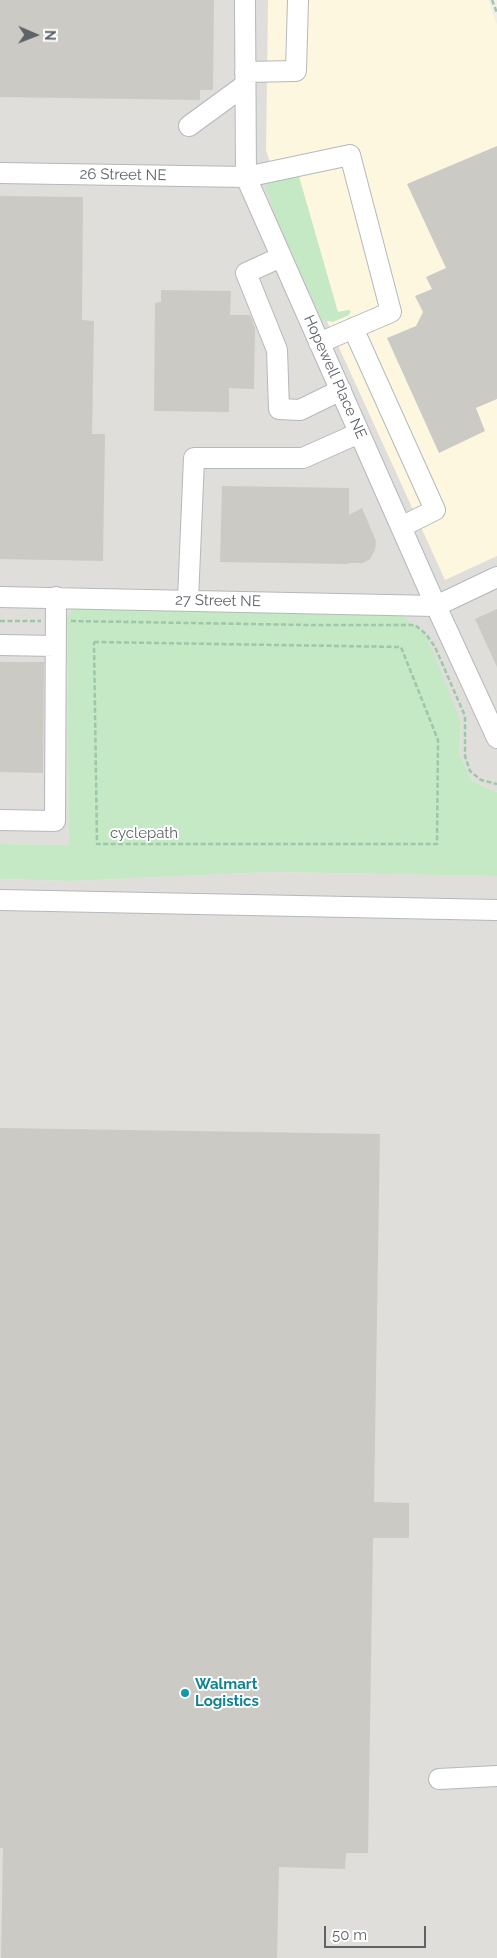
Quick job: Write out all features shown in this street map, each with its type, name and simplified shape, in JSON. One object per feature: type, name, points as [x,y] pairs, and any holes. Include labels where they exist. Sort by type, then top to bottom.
[{"type":"street","name":"Hopewell Place NE","points":[[245,0],[246,177],[436,606],[497,738]]},
{"type":"street","points":[[189,126],[245,79],[296,72],[298,0]]},
{"type":"street","name":"26 Street NE","points":[[0,173],[246,177],[350,155],[391,312],[353,328]]},
{"type":"street","points":[[282,257],[246,273],[277,350],[279,409],[300,410],[341,390]]},
{"type":"street","points":[[320,343],[353,328],[435,510],[401,527]]},
{"type":"street","points":[[188,600],[194,458],[304,458],[359,432]]},
{"type":"street","points":[[436,606],[497,578]]},
{"type":"street","name":"27 Street NE","points":[[0,596],[436,606]]},
{"type":"street","points":[[0,820],[55,821],[56,597]]},
{"type":"street","points":[[0,645],[56,646]]},
{"type":"street","points":[[0,900],[497,910]]},
{"type":"street","points":[[439,1779],[497,1776]]},
{"type":"path","points":[[492,0],[497,13]]},
{"type":"path","points":[[0,621],[415,625],[426,634],[435,647],[466,716],[465,756],[470,771],[481,780],[497,784]]},
{"type":"path","name":"cyclepath","points":[[94,642],[401,647],[438,740],[437,844],[97,844],[94,642]]},
{"type":"shaded area","points":[[0,0],[268,0],[266,150],[299,260],[445,580],[497,556],[497,792],[472,781],[459,753],[461,723],[67,616],[69,845],[0,844]]},
{"type":"shaded area","points":[[268,0],[488,0],[497,25],[497,556],[445,580],[299,260],[266,150]]},
{"type":"shaded area","points":[[271,872],[497,876],[497,1958],[0,1958],[0,879],[72,881]]},
{"type":"green space","points":[[298,173],[338,312],[351,311],[349,315],[333,322],[322,320],[277,220],[265,186],[270,179]]},
{"type":"green space","points":[[74,609],[403,616],[427,637],[461,723],[459,753],[472,781],[497,792],[497,876],[271,872],[72,881],[0,879],[0,844],[69,845],[67,616]]},
{"type":"building","points":[[0,0],[214,0],[213,90],[200,90],[200,100],[0,97]]},
{"type":"building","points":[[497,146],[497,399],[476,408],[485,431],[439,453],[387,338],[416,326],[423,312],[415,296],[432,289],[426,277],[446,268],[407,184]]},
{"type":"building","points":[[0,196],[83,197],[82,320],[94,321],[92,434],[105,434],[103,561],[0,559]]},
{"type":"building","points":[[161,290],[231,291],[230,315],[250,315],[255,328],[254,389],[229,388],[229,412],[154,411],[155,303],[161,302]]},
{"type":"building","points":[[222,486],[349,488],[349,515],[362,508],[376,541],[375,550],[370,559],[363,563],[220,562]]},
{"type":"building","points":[[497,609],[497,667],[475,619]]},
{"type":"building","points":[[0,662],[44,662],[43,773],[0,772]]},
{"type":"building","name":"Walmart Logistics","points":[[0,1128],[380,1134],[374,1502],[409,1503],[409,1538],[373,1538],[368,1853],[346,1853],[345,1869],[279,1867],[277,1958],[1,1958],[3,1848],[0,1848]]},
{"type":"place","name":"Walmart Logistics","points":[[185,1693]]}]
